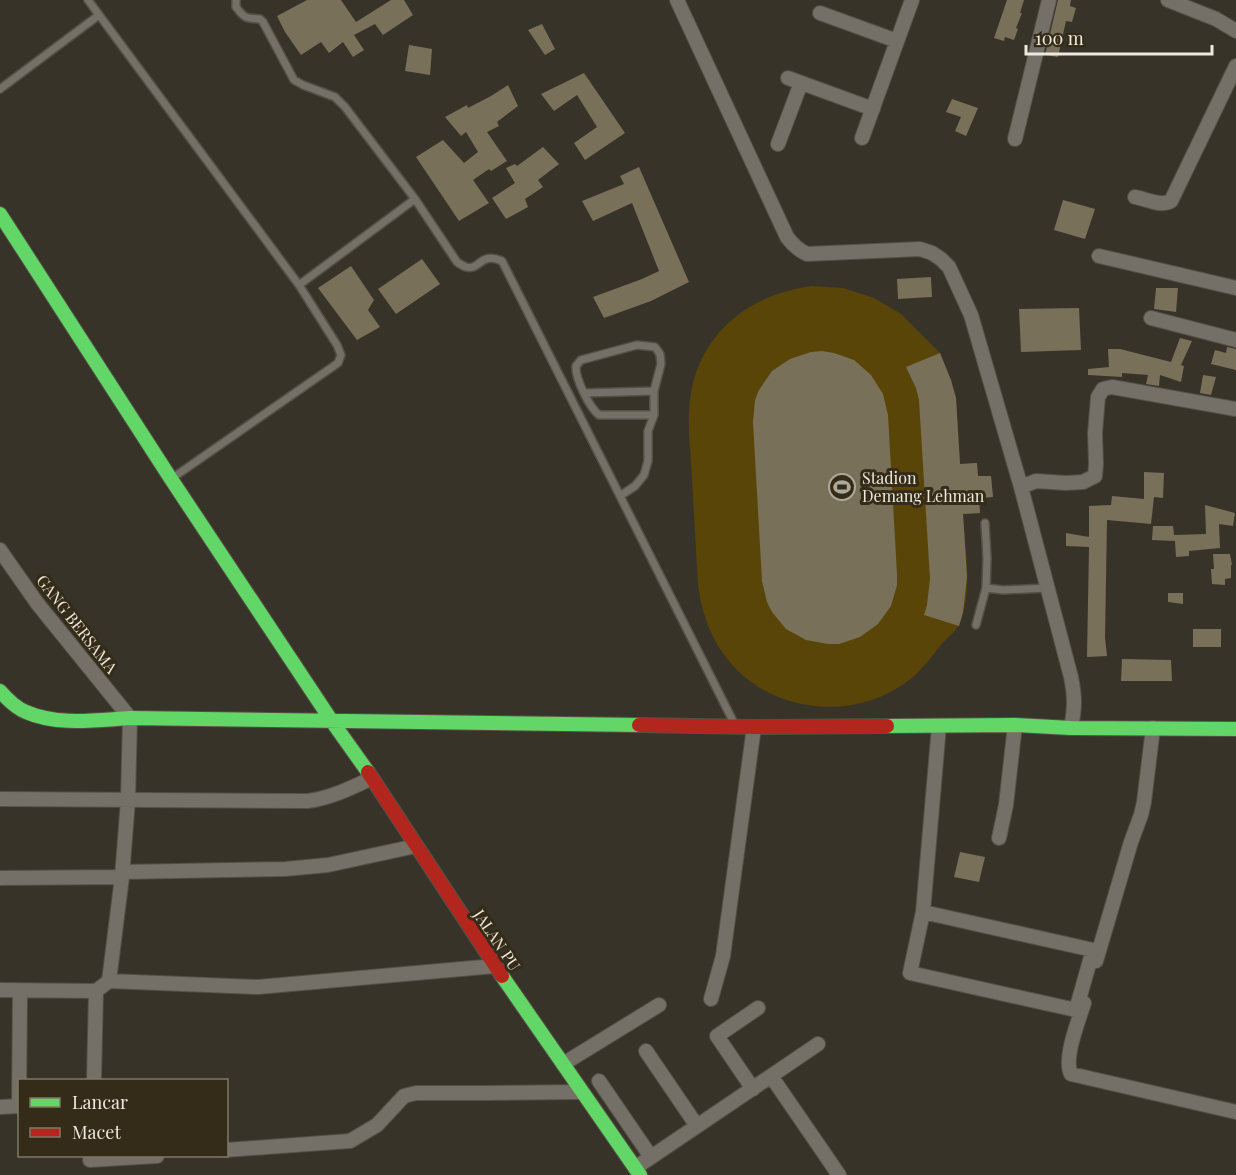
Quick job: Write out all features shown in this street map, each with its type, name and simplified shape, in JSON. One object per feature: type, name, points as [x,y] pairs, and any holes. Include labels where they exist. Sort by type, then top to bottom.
[{"type":"street","points":[[677,0],[793,245],[807,254],[921,249],[932,253],[949,267],[971,315],[1021,488],[1073,689],[1075,710],[1071,728]]},
{"type":"street","points":[[862,138],[912,0]]},
{"type":"street","points":[[1014,139],[1049,0]]},
{"type":"street","points":[[1168,0],[1216,19],[1236,31]]},
{"type":"street","points":[[820,13],[897,40]]},
{"type":"street","points":[[1135,196],[1162,204],[1171,201],[1236,66]]},
{"type":"street","points":[[778,144],[794,81],[873,109]]},
{"type":"street","name":"JALAN PU","points":[[0,214],[171,479],[331,720],[372,778],[495,966],[638,1171]]},
{"type":"street","points":[[1099,256],[1236,288]]},
{"type":"street","points":[[1151,318],[1236,340]]},
{"type":"street","points":[[1021,488],[1036,481],[1083,482],[1095,476],[1098,397],[1103,389],[1112,387],[1236,409]]},
{"type":"street","name":"GANG BERSAMA","points":[[0,550],[37,603],[130,718]]},
{"type":"street","points":[[0,691],[8,700],[26,712],[69,721],[130,718],[736,727],[1015,725],[1071,728],[1236,729]]},
{"type":"street","points":[[109,981],[128,800],[130,718]]},
{"type":"street","points":[[999,838],[1006,805],[1015,725]]},
{"type":"street","points":[[923,912],[1093,950],[1076,1010],[910,973],[923,912],[939,726]]},
{"type":"street","points":[[711,999],[723,956],[754,727]]},
{"type":"street","points":[[1153,728],[1141,815],[1070,1050],[1068,1068],[1071,1074],[1078,1076],[1236,1112]]},
{"type":"street","points":[[0,799],[308,801],[330,797],[372,778]]},
{"type":"street","points":[[0,878],[297,868],[328,865],[416,846]]},
{"type":"street","points":[[0,990],[96,991],[109,981],[258,987],[495,966]]},
{"type":"street","points":[[19,1079],[20,991]]},
{"type":"street","points":[[94,1079],[96,991]]},
{"type":"street","points":[[563,1064],[659,1005]]},
{"type":"street","points":[[753,1089],[717,1036],[758,1008]]},
{"type":"street","points":[[638,1171],[651,1157],[818,1044]]},
{"type":"street","points":[[646,1051],[697,1126]]},
{"type":"street","points":[[771,1076],[839,1175]]},
{"type":"street","points":[[599,1081],[651,1157]]},
{"type":"street","points":[[228,1150],[350,1141],[377,1125],[404,1096],[416,1093],[581,1092]]},
{"type":"street","points":[[0,1107],[18,1106]]},
{"type":"street","points":[[91,1175],[90,1158],[112,1157]]},
{"type":"lane","points":[[88,0],[299,285],[337,345],[341,356],[338,363],[171,479]]},
{"type":"lane","points":[[236,0],[236,8],[243,16],[248,19],[260,19],[263,22],[294,80],[335,97],[345,107],[415,199],[458,262],[472,268],[487,258],[492,257],[502,261],[736,727]]},
{"type":"lane","points":[[0,89],[99,15]]},
{"type":"lane","points":[[299,285],[415,199]]},
{"type":"lane","points":[[620,496],[635,486],[644,475],[648,461],[648,431],[654,415],[654,391],[661,364],[660,354],[655,347],[637,345],[581,360],[576,366],[575,373],[593,411],[599,415],[654,415]]},
{"type":"lane","points":[[585,393],[654,391]]},
{"type":"lane","points":[[976,625],[986,588],[985,523]]},
{"type":"lane","points":[[986,588],[1003,590],[1047,588]]},
{"type":"shaded area","name":"Stadion Demang Lehman","points":[[812,286],[843,288],[874,298],[901,314],[940,353],[956,398],[960,464],[977,463],[978,476],[991,476],[993,497],[979,498],[980,513],[963,514],[967,583],[964,610],[956,629],[908,681],[886,694],[862,703],[837,707],[811,706],[787,700],[763,690],[743,675],[725,656],[714,639],[701,603],[698,584],[689,436],[691,393],[697,371],[706,351],[718,334],[733,319],[769,297]]},
{"type":"building","points":[[307,0],[341,0],[356,22],[391,0],[404,0],[413,15],[383,35],[375,24],[354,35],[364,50],[353,57],[343,42],[329,53],[321,42],[301,55],[277,16]]},
{"type":"building","points":[[1007,0],[1024,0],[1014,40],[1005,37],[1004,41],[994,38]]},
{"type":"building","points":[[1058,0],[1071,0],[1070,6],[1076,8],[1072,22],[1066,21],[1058,57],[1045,55]]},
{"type":"building","points":[[542,24],[555,49],[545,55],[528,30]]},
{"type":"building","points":[[409,45],[432,49],[430,75],[405,71]]},
{"type":"building","points":[[584,73],[625,133],[585,160],[574,143],[597,127],[577,95],[554,111],[541,94]]},
{"type":"building","points":[[508,85],[518,106],[497,122],[499,126],[487,132],[507,161],[473,180],[489,203],[459,221],[416,157],[443,140],[464,163],[478,152],[466,132],[461,136],[445,117],[467,105],[468,108]]},
{"type":"building","points":[[952,99],[978,108],[966,136],[955,131],[961,117],[946,112]]},
{"type":"building","points":[[543,147],[559,164],[538,180],[543,187],[525,199],[528,207],[506,219],[492,198],[515,183],[506,168],[515,164],[517,166]]},
{"type":"building","points":[[639,167],[689,282],[651,301],[604,318],[593,297],[659,271],[632,203],[593,221],[582,201],[624,184],[620,176]]},
{"type":"building","points":[[1063,200],[1095,209],[1085,239],[1054,230]]},
{"type":"building","points":[[422,259],[440,284],[396,314],[378,289]]},
{"type":"building","points":[[351,266],[374,300],[368,310],[380,327],[357,340],[318,288]]},
{"type":"building","points":[[931,277],[932,297],[898,299],[897,279]]},
{"type":"building","points":[[1156,288],[1178,288],[1176,312],[1154,309]]},
{"type":"building","points":[[1079,308],[1081,350],[1021,352],[1019,309]]},
{"type":"building","points":[[1180,338],[1192,341],[1181,365],[1184,366],[1181,382],[1160,375],[1159,386],[1146,384],[1148,375],[1122,373],[1122,377],[1088,375],[1088,369],[1109,367],[1108,349],[1120,349],[1171,362]]},
{"type":"building","points":[[1227,347],[1236,349],[1236,370],[1211,364],[1215,350],[1226,353]]},
{"type":"building","points":[[822,351],[854,360],[871,375],[883,394],[888,415],[897,585],[891,606],[878,624],[860,637],[839,644],[806,640],[786,629],[767,602],[762,581],[753,422],[755,400],[772,371],[790,359]]},
{"type":"building","points":[[940,353],[956,398],[960,464],[977,463],[978,476],[991,476],[993,497],[979,498],[980,513],[963,514],[967,577],[959,626],[924,615],[930,579],[919,400],[906,367]]},
{"type":"building","points":[[1203,375],[1216,377],[1211,395],[1200,393]]},
{"type":"building","points":[[1144,472],[1164,473],[1163,498],[1154,497],[1151,524],[1107,520],[1105,638],[1107,656],[1087,657],[1089,547],[1066,546],[1066,533],[1089,537],[1089,506],[1111,505],[1112,496],[1144,499]]},
{"type":"building","points":[[1205,505],[1235,513],[1233,526],[1219,524],[1220,548],[1189,551],[1189,556],[1176,557],[1175,541],[1152,540],[1153,526],[1173,526],[1174,535],[1206,534]]},
{"type":"building","points":[[1213,554],[1230,554],[1231,578],[1225,579],[1225,585],[1212,584]]},
{"type":"building","points":[[1168,593],[1183,593],[1183,604],[1168,602]]},
{"type":"building","points":[[1193,629],[1221,629],[1221,647],[1193,647]]},
{"type":"building","points":[[1122,659],[1171,660],[1172,681],[1121,681]]},
{"type":"building","points":[[960,852],[985,857],[979,882],[954,877]]},
{"type":"traffic: fast","points":[[0,214],[171,479],[368,772]]},
{"type":"traffic: fast","points":[[0,691],[15,706],[26,712],[64,721],[130,718],[639,725]]},
{"type":"traffic: fast","points":[[887,726],[1015,725],[1071,728],[1236,729]]},
{"type":"traffic: fast","points":[[502,976],[640,1175]]},
{"type":"traffic: jam","points":[[639,725],[887,726]]},
{"type":"traffic: jam","points":[[368,772],[502,976]]},
{"type":"place","name":"Stadion Demang Lehman","points":[[842,487]]}]
